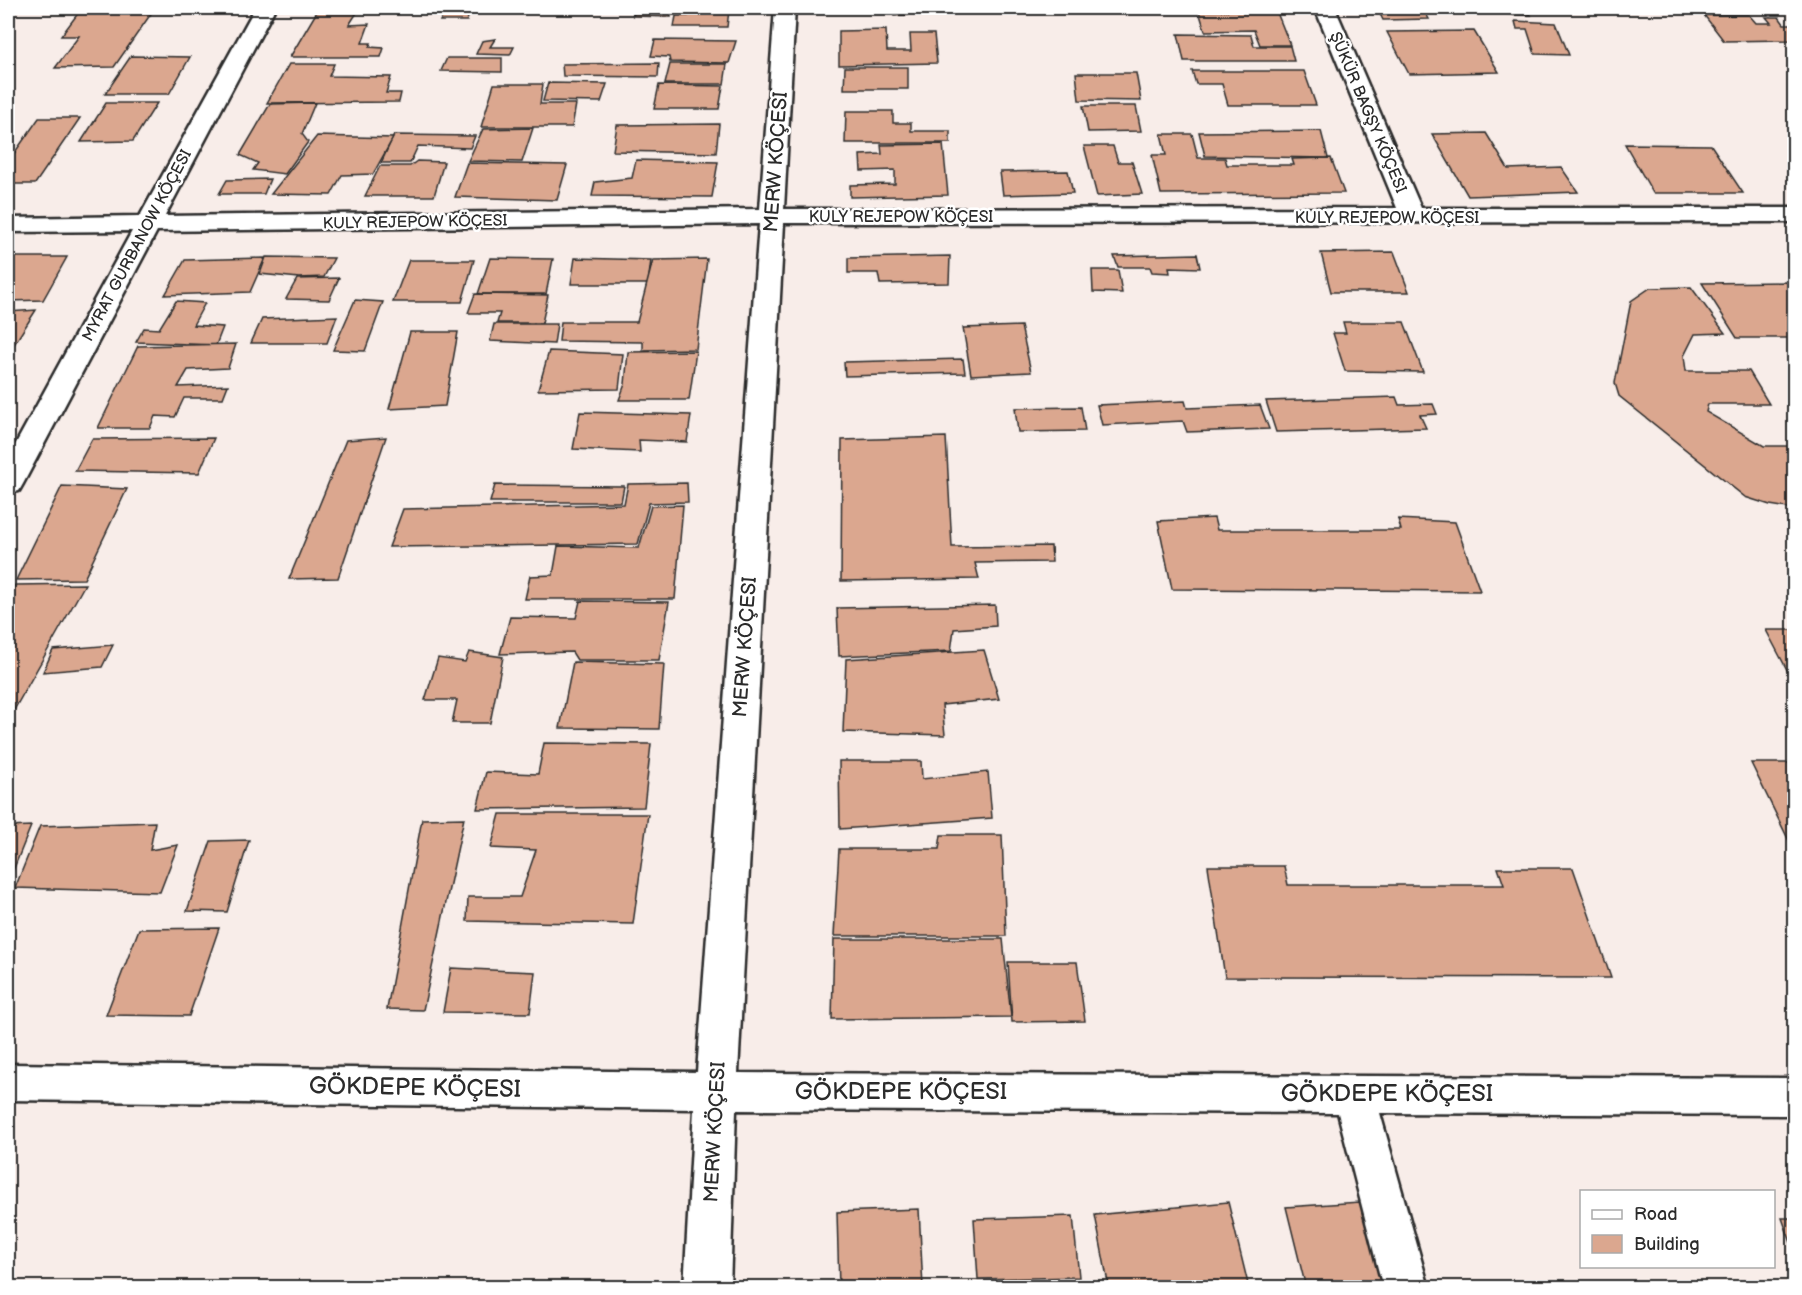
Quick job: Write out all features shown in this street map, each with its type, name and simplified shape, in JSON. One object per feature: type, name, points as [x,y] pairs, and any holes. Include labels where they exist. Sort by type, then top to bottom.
[{"type":"street","name":"MYRAT GURBANOW KÖÇESI","points":[[8,484],[265,8]]},
{"type":"street","name":"MERW KÖÇESI","points":[[707,1287],[716,1091],[785,8]]},
{"type":"street","name":"ŞÜKÜR BAGŞY KÖÇESI","points":[[1325,8],[1413,217]]},
{"type":"street","name":"KULY REJEPOW KÖÇESI","points":[[8,225],[771,216],[1794,215]]},
{"type":"street","name":"GÖKDEPE KÖÇESI","points":[[8,1082],[716,1091],[1794,1097]]},
{"type":"street","points":[[1354,1093],[1406,1287]]},
{"type":"building","points":[[82,8],[155,8],[114,67],[55,68],[79,36],[61,36]]},
{"type":"building","points":[[319,8],[360,8],[349,25],[369,24],[362,43],[371,43],[369,47],[384,48],[381,57],[290,57]]},
{"type":"building","points":[[636,8],[670,10],[671,17],[633,16]]},
{"type":"building","points":[[878,8],[928,8],[929,11],[908,11],[908,15],[894,16],[894,11],[879,11]]},
{"type":"building","points":[[962,8],[1018,8],[1019,12],[963,12]]},
{"type":"building","points":[[1377,8],[1526,8],[1531,15],[1425,12],[1429,19],[1383,20]]},
{"type":"building","points":[[1669,8],[1786,8],[1790,12],[1672,12]]},
{"type":"building","points":[[446,9],[470,9],[467,21],[440,21]]},
{"type":"building","points":[[688,9],[729,10],[727,27],[674,27],[676,16],[688,16]]},
{"type":"building","points":[[1276,10],[1290,45],[1260,45],[1254,30],[1205,31],[1199,11]]},
{"type":"building","points":[[1704,15],[1749,15],[1756,23],[1771,23],[1766,17],[1779,17],[1784,24],[1794,24],[1794,40],[1724,41]]},
{"type":"building","points":[[1515,21],[1556,23],[1569,55],[1535,54],[1527,29],[1517,29]]},
{"type":"building","points":[[886,30],[887,51],[911,51],[910,34],[934,34],[937,63],[839,65],[839,31]]},
{"type":"building","points":[[1474,31],[1499,72],[1409,74],[1387,32]]},
{"type":"building","points":[[1178,34],[1251,35],[1254,46],[1290,46],[1294,61],[1184,61]]},
{"type":"building","points":[[495,39],[490,47],[514,47],[510,55],[476,54],[482,41]]},
{"type":"building","points":[[655,40],[736,41],[729,63],[670,62],[669,57],[651,56]]},
{"type":"building","points":[[131,56],[190,57],[169,94],[105,94]]},
{"type":"building","points":[[447,58],[502,58],[502,72],[441,71]]},
{"type":"building","points":[[659,63],[658,77],[563,76],[562,64]]},
{"type":"building","points":[[289,64],[334,64],[329,76],[391,77],[386,93],[401,93],[399,102],[267,103]]},
{"type":"building","points":[[670,64],[727,64],[724,84],[665,84]]},
{"type":"building","points":[[845,67],[908,67],[908,89],[844,89]]},
{"type":"building","points":[[1192,71],[1304,71],[1316,105],[1228,105],[1222,84],[1196,84]]},
{"type":"building","points":[[1076,73],[1136,73],[1141,101],[1079,100]]},
{"type":"building","points":[[548,83],[607,84],[601,102],[543,101]]},
{"type":"building","points":[[494,84],[543,84],[540,104],[576,104],[572,127],[481,127]]},
{"type":"building","points":[[659,85],[723,86],[719,109],[654,109]]},
{"type":"building","points":[[106,103],[157,103],[133,141],[81,142]]},
{"type":"building","points":[[315,103],[302,134],[308,142],[285,174],[253,170],[258,163],[240,155],[270,104]]},
{"type":"building","points":[[1083,106],[1136,106],[1141,131],[1088,132]]},
{"type":"building","points":[[846,111],[893,111],[893,123],[911,123],[911,131],[950,131],[950,143],[845,143]]},
{"type":"building","points":[[39,118],[80,118],[35,184],[8,184],[8,162]]},
{"type":"building","points":[[719,124],[716,153],[613,151],[617,125]]},
{"type":"building","points":[[533,128],[522,162],[468,161],[483,129]]},
{"type":"building","points":[[1321,131],[1328,158],[1205,156],[1199,132]]},
{"type":"building","points":[[1486,133],[1508,169],[1561,167],[1578,192],[1468,196],[1432,134]]},
{"type":"building","points":[[1161,134],[1192,134],[1198,158],[1225,158],[1227,165],[1294,165],[1292,159],[1331,158],[1344,193],[1161,194],[1152,155],[1166,155]]},
{"type":"building","points":[[394,135],[475,136],[470,148],[418,146],[410,163],[381,163]]},
{"type":"building","points":[[317,136],[393,138],[373,174],[342,175],[331,195],[271,194]]},
{"type":"building","points":[[943,144],[948,195],[850,197],[850,185],[895,184],[895,170],[861,171],[860,155],[882,154],[881,145]]},
{"type":"building","points":[[1625,144],[1711,145],[1743,193],[1653,193]]},
{"type":"building","points":[[1084,146],[1113,146],[1118,162],[1132,162],[1142,194],[1097,196]]},
{"type":"building","points":[[636,160],[718,162],[712,197],[592,196],[595,182],[632,178]]},
{"type":"building","points":[[417,161],[444,162],[434,196],[365,196],[380,166],[410,166]]},
{"type":"building","points":[[467,163],[567,165],[557,200],[455,197]]},
{"type":"building","points":[[1068,171],[1073,193],[1003,195],[1000,172]]},
{"type":"building","points":[[270,179],[264,194],[219,194],[227,180]]},
{"type":"building","points":[[1394,252],[1409,292],[1331,292],[1321,253]]},
{"type":"building","points":[[1197,254],[1200,268],[1169,267],[1170,273],[1152,272],[1150,267],[1118,267],[1114,256]]},
{"type":"building","points":[[950,256],[949,283],[880,284],[878,273],[848,273],[848,258]]},
{"type":"building","points":[[12,257],[67,257],[43,300],[8,301],[8,263]]},
{"type":"building","points":[[266,257],[334,258],[324,277],[299,278],[260,274]]},
{"type":"building","points":[[265,258],[250,292],[165,295],[185,260]]},
{"type":"building","points":[[490,258],[553,259],[546,294],[478,294]]},
{"type":"building","points":[[575,258],[651,260],[648,284],[571,284]]},
{"type":"building","points":[[707,259],[696,349],[643,350],[643,342],[559,341],[561,322],[637,322],[653,260]]},
{"type":"building","points":[[409,260],[474,260],[462,302],[393,302]]},
{"type":"building","points":[[1092,270],[1118,270],[1122,293],[1093,292]]},
{"type":"building","points":[[339,278],[329,300],[286,299],[297,279]]},
{"type":"building","points":[[1794,282],[1794,338],[1737,338],[1702,283]]},
{"type":"building","points":[[1691,287],[1725,333],[1695,334],[1684,356],[1686,371],[1749,371],[1769,404],[1708,404],[1706,412],[1764,446],[1794,446],[1794,509],[1770,505],[1745,497],[1619,396],[1615,383],[1631,301],[1650,288]]},
{"type":"building","points":[[475,294],[548,295],[542,323],[497,323],[500,313],[468,313]]},
{"type":"building","points":[[355,300],[383,302],[365,351],[333,350]]},
{"type":"building","points":[[176,301],[205,303],[193,325],[223,327],[216,345],[136,342],[144,328],[159,329]]},
{"type":"building","points":[[36,310],[8,354],[8,312]]},
{"type":"building","points":[[337,316],[327,343],[251,343],[262,319]]},
{"type":"building","points":[[1343,322],[1404,322],[1423,372],[1345,371],[1333,333],[1346,333]]},
{"type":"building","points":[[494,324],[557,324],[554,344],[490,341]]},
{"type":"building","points":[[1021,326],[1031,372],[971,375],[963,328]]},
{"type":"building","points":[[410,332],[458,332],[445,406],[389,409]]},
{"type":"building","points":[[236,344],[228,368],[188,370],[178,387],[228,385],[223,398],[184,398],[175,417],[155,416],[150,428],[98,428],[138,346]]},
{"type":"building","points":[[549,351],[623,354],[619,389],[538,390]]},
{"type":"building","points":[[696,351],[689,400],[619,400],[625,384],[628,352]]},
{"type":"building","points":[[963,359],[965,373],[845,376],[844,362]]},
{"type":"building","points":[[1396,397],[1399,405],[1433,404],[1437,414],[1420,415],[1426,428],[1276,432],[1266,401]]},
{"type":"building","points":[[1185,401],[1187,408],[1260,405],[1269,429],[1187,432],[1183,421],[1102,425],[1097,405]]},
{"type":"building","points":[[1081,407],[1085,431],[1018,432],[1015,408]]},
{"type":"building","points":[[580,412],[691,415],[687,442],[639,440],[640,452],[573,449]]},
{"type":"building","points":[[386,437],[338,578],[289,579],[346,440]]},
{"type":"building","points":[[946,437],[952,547],[1051,546],[1052,562],[975,563],[979,579],[841,581],[842,440]]},
{"type":"building","points":[[214,438],[199,473],[75,471],[92,439]]},
{"type":"building","points":[[687,483],[688,502],[649,503],[638,544],[389,547],[403,509],[624,504],[628,484]]},
{"type":"building","points":[[495,485],[624,486],[621,502],[490,502]]},
{"type":"building","points":[[62,486],[127,489],[84,579],[16,580]]},
{"type":"building","points":[[683,505],[675,599],[525,599],[530,576],[553,575],[558,546],[639,548],[651,506]]},
{"type":"building","points":[[1214,518],[1217,530],[1401,530],[1398,519],[1455,522],[1480,591],[1172,589],[1158,521]]},
{"type":"building","points":[[85,584],[14,710],[8,710],[8,599],[15,585]]},
{"type":"building","points":[[580,601],[669,602],[659,660],[577,660],[572,652],[500,654],[510,617],[576,618]]},
{"type":"building","points":[[995,605],[996,626],[954,629],[951,651],[839,656],[837,608]]},
{"type":"building","points":[[1766,630],[1794,630],[1794,683]]},
{"type":"building","points":[[113,645],[102,667],[43,672],[53,650]]},
{"type":"building","points":[[984,650],[999,699],[942,705],[945,735],[843,732],[846,659]]},
{"type":"building","points":[[469,652],[503,657],[490,723],[452,723],[457,700],[425,700],[438,658],[465,662]]},
{"type":"building","points":[[573,662],[664,664],[659,729],[560,728]]},
{"type":"building","points":[[544,743],[651,744],[644,807],[477,809],[486,772],[538,774]]},
{"type":"building","points":[[839,761],[921,761],[922,779],[988,772],[992,818],[840,829]]},
{"type":"building","points":[[1751,763],[1794,763],[1794,851]]},
{"type":"building","points":[[500,814],[648,814],[633,924],[467,921],[468,897],[520,897],[536,850],[491,848]]},
{"type":"building","points":[[464,818],[423,1010],[387,1009],[422,819]]},
{"type":"building","points":[[155,822],[150,850],[178,845],[160,892],[15,888],[40,826]]},
{"type":"building","points":[[31,826],[8,883],[8,827]]},
{"type":"building","points":[[941,835],[1002,835],[1006,936],[834,936],[839,849],[939,849]]},
{"type":"building","points":[[249,840],[227,912],[187,911],[211,841]]},
{"type":"building","points":[[1208,866],[1284,866],[1288,885],[1504,885],[1498,868],[1573,868],[1611,978],[1225,977]]},
{"type":"building","points":[[219,928],[189,1016],[106,1015],[139,929]]},
{"type":"building","points":[[834,939],[1003,939],[1011,1017],[832,1019]]},
{"type":"building","points":[[1008,962],[1077,962],[1085,1021],[1012,1022]]},
{"type":"building","points":[[451,968],[535,972],[530,1013],[443,1012]]},
{"type":"building","points":[[1228,1202],[1249,1288],[1109,1288],[1095,1215]]},
{"type":"building","points":[[1360,1202],[1384,1288],[1306,1288],[1286,1207]]},
{"type":"building","points":[[919,1209],[923,1288],[839,1288],[837,1212]]},
{"type":"building","points":[[1073,1216],[1079,1277],[978,1279],[974,1219]]},
{"type":"building","points":[[1782,1218],[1794,1218],[1794,1251]]}]
